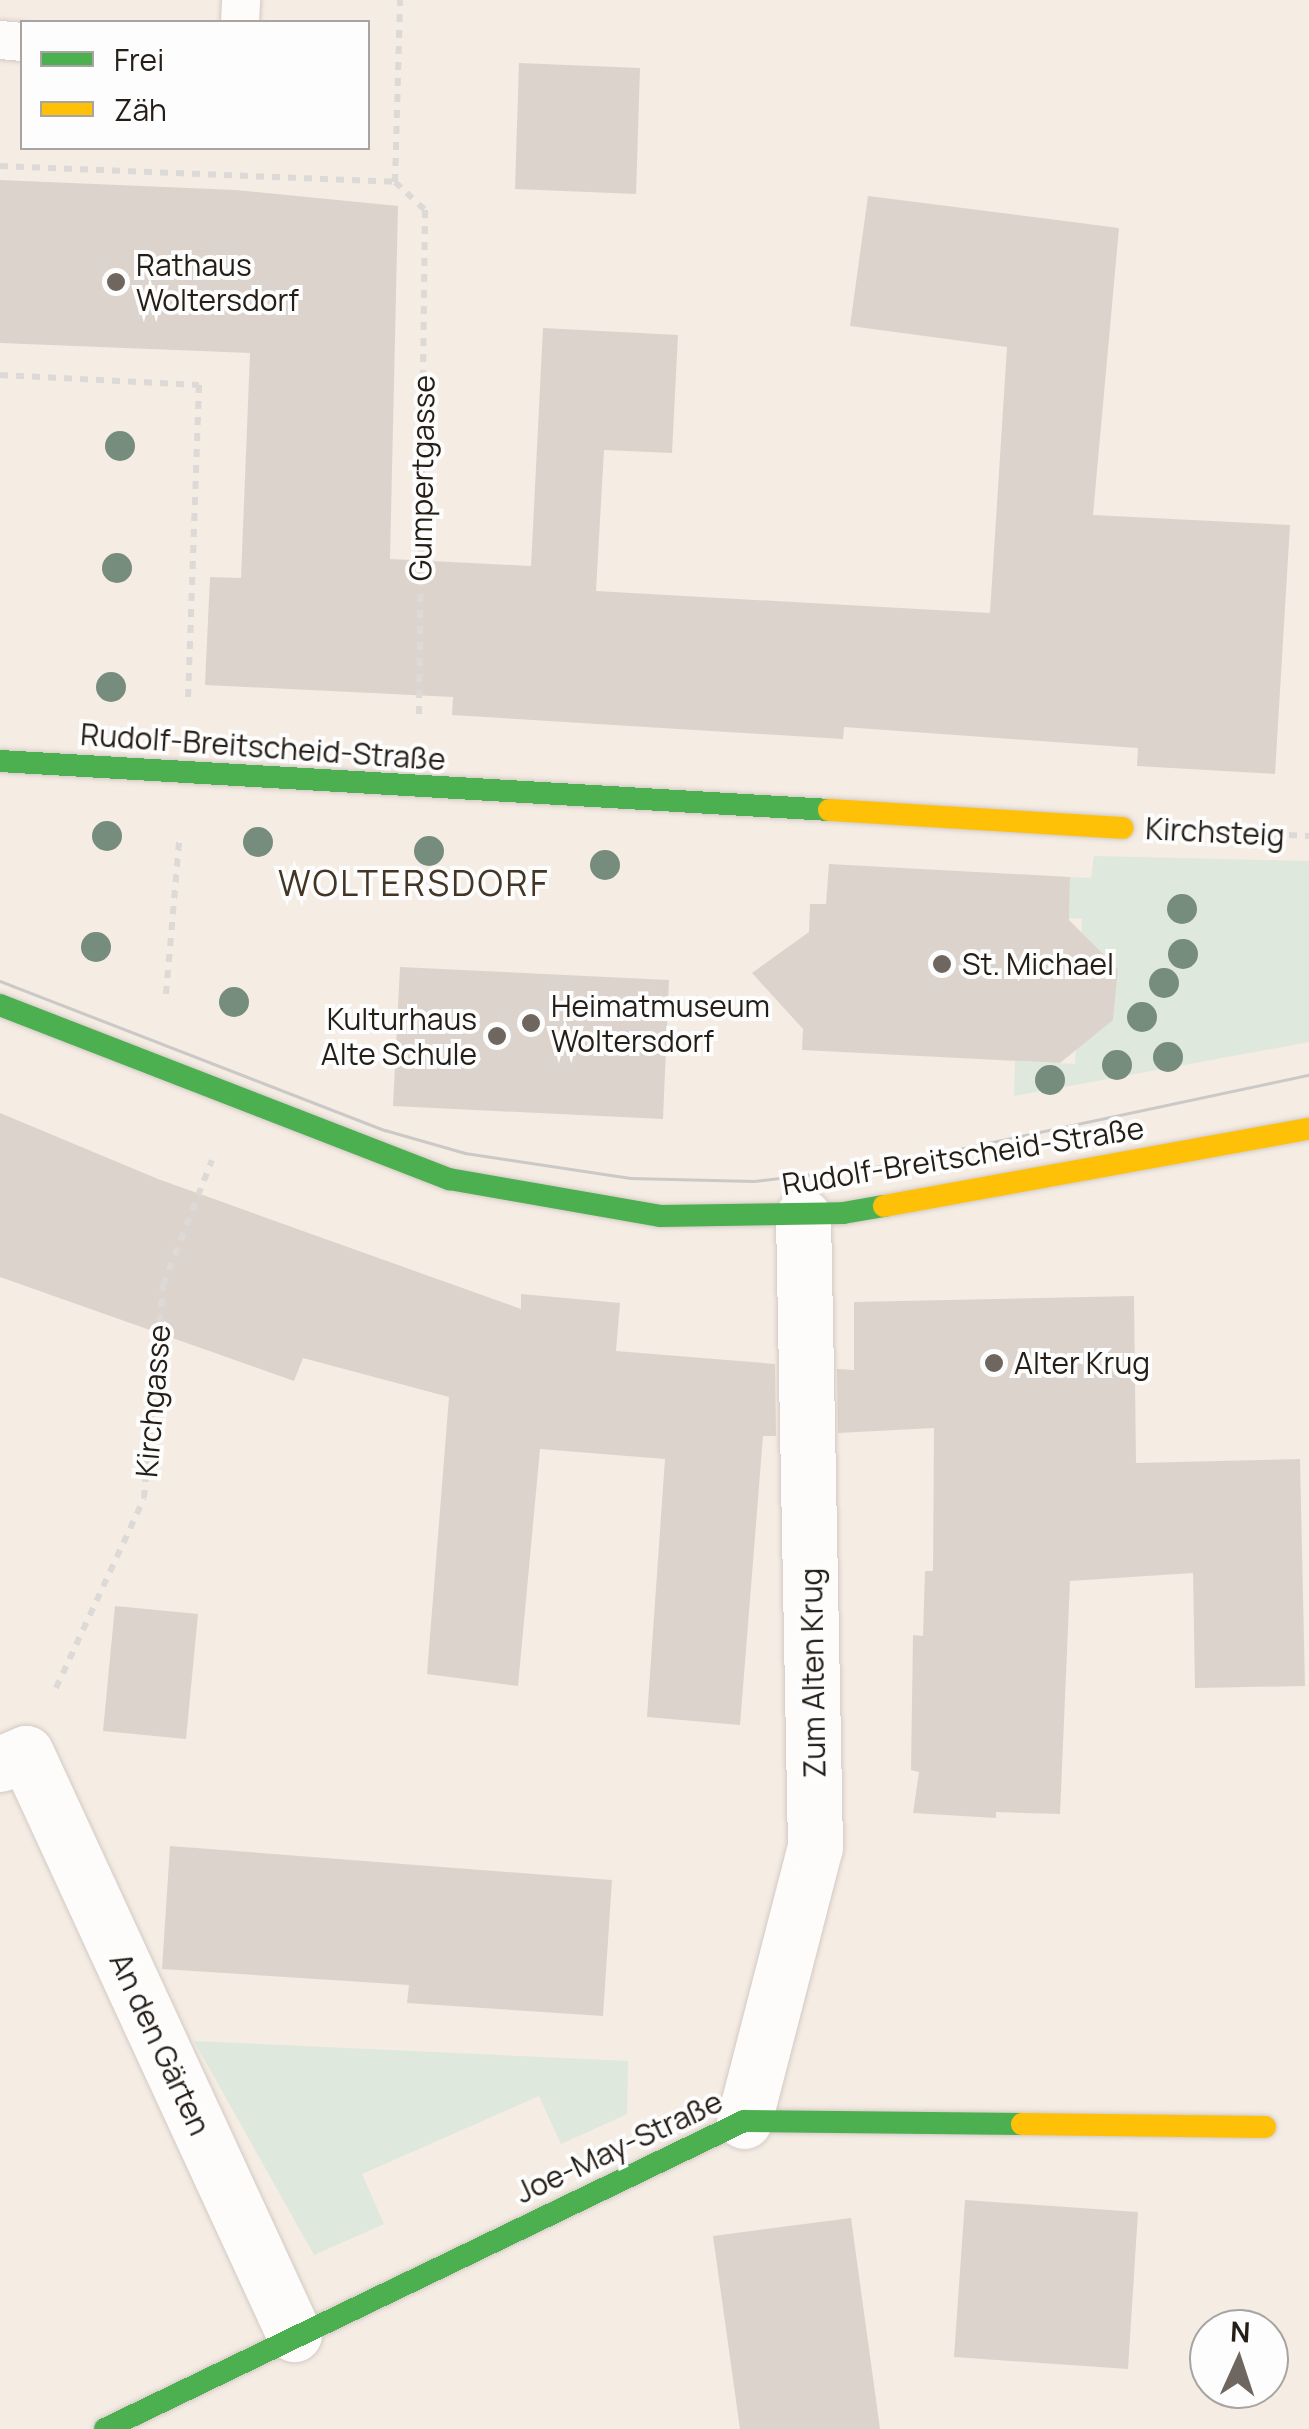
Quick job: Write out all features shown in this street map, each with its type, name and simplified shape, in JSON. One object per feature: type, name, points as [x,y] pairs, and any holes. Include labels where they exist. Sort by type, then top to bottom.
[{"type":"street","name":"Rudolf-Breitscheid-Straße","points":[[0,761],[1122,828]]},
{"type":"street","name":"Rudolf-Breitscheid-Straße","points":[[0,1005],[449,1178],[660,1216],[803,1216],[1309,1130]]},
{"type":"street","name":"Zum Alten Krug","points":[[744,2120],[815,1847],[803,1216]]},
{"type":"street","name":"An den Gärten","points":[[13,1758],[294,2334]]},
{"type":"street","name":"Joe-May-Straße","points":[[105,2429],[294,2334],[744,2120],[1265,2128]]},
{"type":"path","points":[[0,166],[395,182],[400,0]]},
{"type":"path","name":"Gumpertgasse","points":[[395,182],[426,210],[418,788]]},
{"type":"path","points":[[0,376],[199,385],[185,770],[166,998]]},
{"type":"path","name":"Kirchsteig","points":[[1122,828],[1309,836]]},
{"type":"path","name":"Kirchgasse","points":[[13,1758],[144,1498],[163,1285],[216,1153]]},
{"type":"shaded area","points":[[1094,856],[1309,861],[1309,1042],[1014,1096],[1015,1061],[1075,1064],[1077,1033],[1098,1032],[1113,1019],[1118,969],[1104,955],[1081,951],[1082,919],[1069,918],[1070,877],[1091,878]]},
{"type":"shaded area","points":[[194,2041],[628,2061],[627,2114],[561,2144],[539,2096],[362,2174],[384,2224],[314,2255]]},
{"type":"building","points":[[519,63],[640,68],[636,194],[515,189]]},
{"type":"building","points":[[0,180],[236,190],[398,206],[390,559],[531,566],[543,328],[678,335],[672,453],[604,450],[596,591],[990,613],[1007,347],[850,326],[868,196],[1119,228],[1093,515],[1290,525],[1275,774],[1137,766],[1138,748],[844,727],[843,739],[452,715],[453,697],[205,685],[210,577],[241,578],[250,353],[0,343]]},
{"type":"building","name":"St. Michael","points":[[829,864],[1070,877],[1069,920],[1118,969],[1113,1020],[1060,1063],[802,1050],[803,1029],[752,973],[809,932],[810,904],[826,904]]},
{"type":"building","name":"Kulturhaus Alte Schule","points":[[400,967],[669,980],[663,1119],[393,1106]]},
{"type":"building","points":[[0,1113],[158,1179],[521,1309],[521,1294],[620,1303],[616,1351],[775,1364],[776,1436],[763,1436],[740,1725],[647,1717],[665,1459],[540,1449],[518,1686],[427,1674],[449,1397],[303,1358],[294,1381],[0,1277]]},
{"type":"building","points":[[1134,1296],[1136,1463],[1300,1459],[1305,1686],[1195,1688],[1193,1573],[1070,1581],[1060,1814],[996,1812],[996,1818],[913,1813],[919,1772],[911,1770],[913,1635],[923,1636],[925,1571],[933,1571],[934,1428],[838,1433],[837,1369],[854,1370],[854,1302]]},
{"type":"building","points":[[115,1606],[198,1614],[186,1739],[103,1731]]},
{"type":"building","points":[[170,1846],[612,1880],[603,2016],[407,2003],[409,1985],[162,1969]]},
{"type":"building","points":[[965,2200],[1138,2212],[1128,2369],[954,2357]]},
{"type":"building","points":[[851,2218],[880,2429],[740,2429],[713,2236]]},
{"type":"tram line","points":[[0,981],[385,1130],[465,1153],[630,1178],[754,1181],[875,1167],[1309,1075]]},
{"type":"traffic: fast","points":[[0,761],[829,810]]},
{"type":"traffic: fast","points":[[0,1005],[449,1179],[660,1216],[843,1213],[884,1206]]},
{"type":"traffic: fast","points":[[105,2429],[744,2121],[1022,2124]]},
{"type":"traffic: slow","points":[[829,810],[1122,828]]},
{"type":"traffic: slow","points":[[884,1206],[1309,1129]]},
{"type":"traffic: slow","points":[[1022,2124],[1265,2127]]},
{"type":"place","name":"Rathaus Woltersdorf","points":[[116,282]]},
{"type":"place","name":"St. Michael","points":[[942,964]]},
{"type":"place","name":"Heimatmuseum Woltersdorf","points":[[531,1023]]},
{"type":"place","name":"Kulturhaus Alte Schule","points":[[497,1036]]},
{"type":"place","name":"Alter Krug","points":[[994,1363]]},
{"type":"district","name":"WOLTERSDORF","points":[[414,883]]}]
